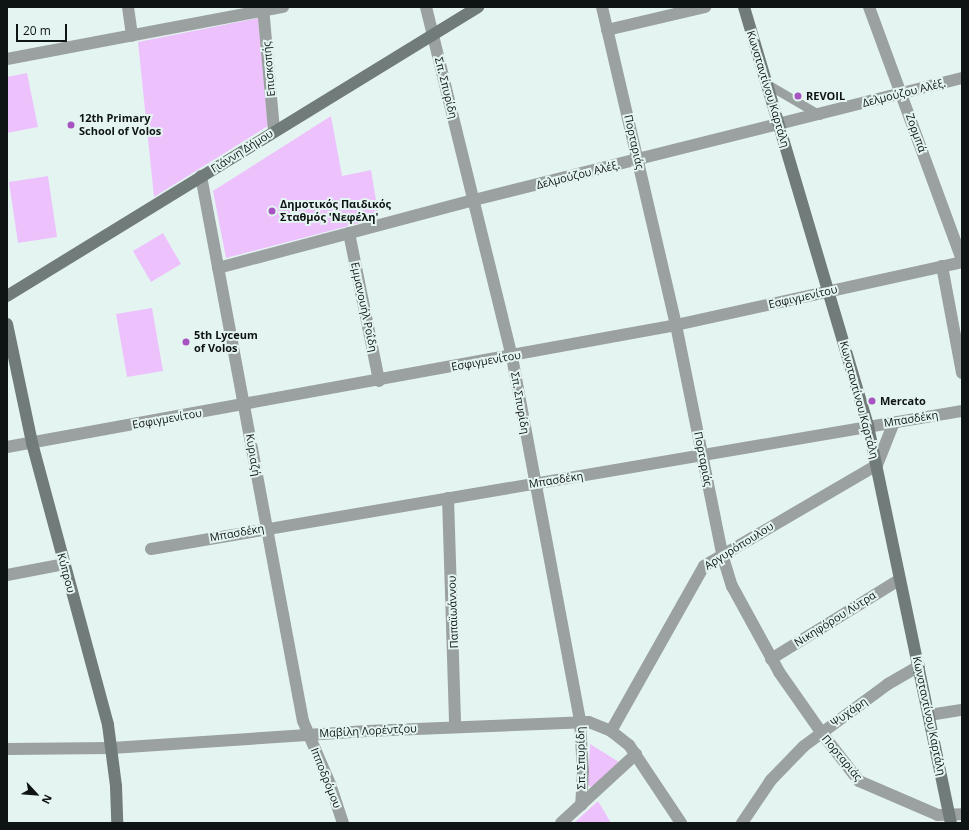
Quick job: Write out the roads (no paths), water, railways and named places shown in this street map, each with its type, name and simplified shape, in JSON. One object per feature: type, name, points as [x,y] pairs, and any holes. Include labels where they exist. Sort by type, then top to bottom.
[{"type":"street","points":[[128,7],[132,36]]},
{"type":"street","points":[[7,59],[132,36],[263,9],[283,7]]},
{"type":"street","name":"Σπ. Σπυρίδη","points":[[426,7],[512,357],[534,484],[580,722],[583,771],[581,805]]},
{"type":"street","name":"Γιάννη Δήμου","points":[[7,296],[478,7]]},
{"type":"street","name":"Πορταριάς","points":[[602,7],[676,325],[722,554],[732,586],[771,659],[821,732],[866,786],[931,813],[955,818]]},
{"type":"street","points":[[607,30],[705,7]]},
{"type":"street","name":"Κωνσταντίνου Καρτάλη","points":[[744,7],[868,426],[899,580],[929,715],[955,818]]},
{"type":"street","name":"Ζορμπά","points":[[869,7],[962,261]]},
{"type":"street","name":"Επισκοπής","points":[[263,9],[274,131]]},
{"type":"street","name":"Δελμούζου Αλέξ.","points":[[218,268],[474,200],[820,115],[962,78]]},
{"type":"street","name":"Κυριαζή","points":[[201,176],[245,405],[266,528],[307,734]]},
{"type":"street","name":"Εμμανουήλ Ροΐδη","points":[[349,233],[379,381]]},
{"type":"street","name":"Εσφιγμενίτου","points":[[7,447],[512,357],[676,325],[962,261]]},
{"type":"street","points":[[942,266],[962,373]]},
{"type":"street","name":"Κύπρου","points":[[7,324],[32,443],[102,699],[112,748],[117,823]]},
{"type":"street","name":"Μπασδέκη","points":[[151,549],[266,528],[702,456],[868,426],[962,411]]},
{"type":"street","points":[[876,465],[894,422]]},
{"type":"street","name":"Αργυρόπουλου","points":[[611,730],[700,571],[722,554],[876,465]]},
{"type":"street","name":"Παπαϊωάννου","points":[[448,498],[455,726]]},
{"type":"street","points":[[7,575],[64,564]]},
{"type":"street","name":"Νικηφόρου Λύτρα","points":[[771,659],[899,580]]},
{"type":"street","name":"Ψυχάρη","points":[[742,823],[772,780],[821,732],[888,684],[919,666]]},
{"type":"street","points":[[929,715],[962,710]]},
{"type":"street","name":"Μαβίλη Λορέντζου","points":[[7,749],[112,748],[307,734],[455,726],[589,722],[611,730],[636,754],[681,823]]},
{"type":"street","name":"Ιπποδρόμου","points":[[307,734],[330,784],[343,823]]},
{"type":"street","points":[[561,823],[636,754]]},
{"type":"lane","points":[[767,84],[820,115]]},
{"type":"place","name":"REVOIL","points":[[798,96]]},
{"type":"place","name":"12th Primary School of Volos","points":[[71,125]]},
{"type":"place","name":"Δημοτικός Παιδικός Σταθμός 'Νεφέλη'","points":[[272,211]]},
{"type":"place","name":"5th Lyceum of Volos","points":[[186,342]]},
{"type":"place","name":"Mercato","points":[[872,401]]}]
